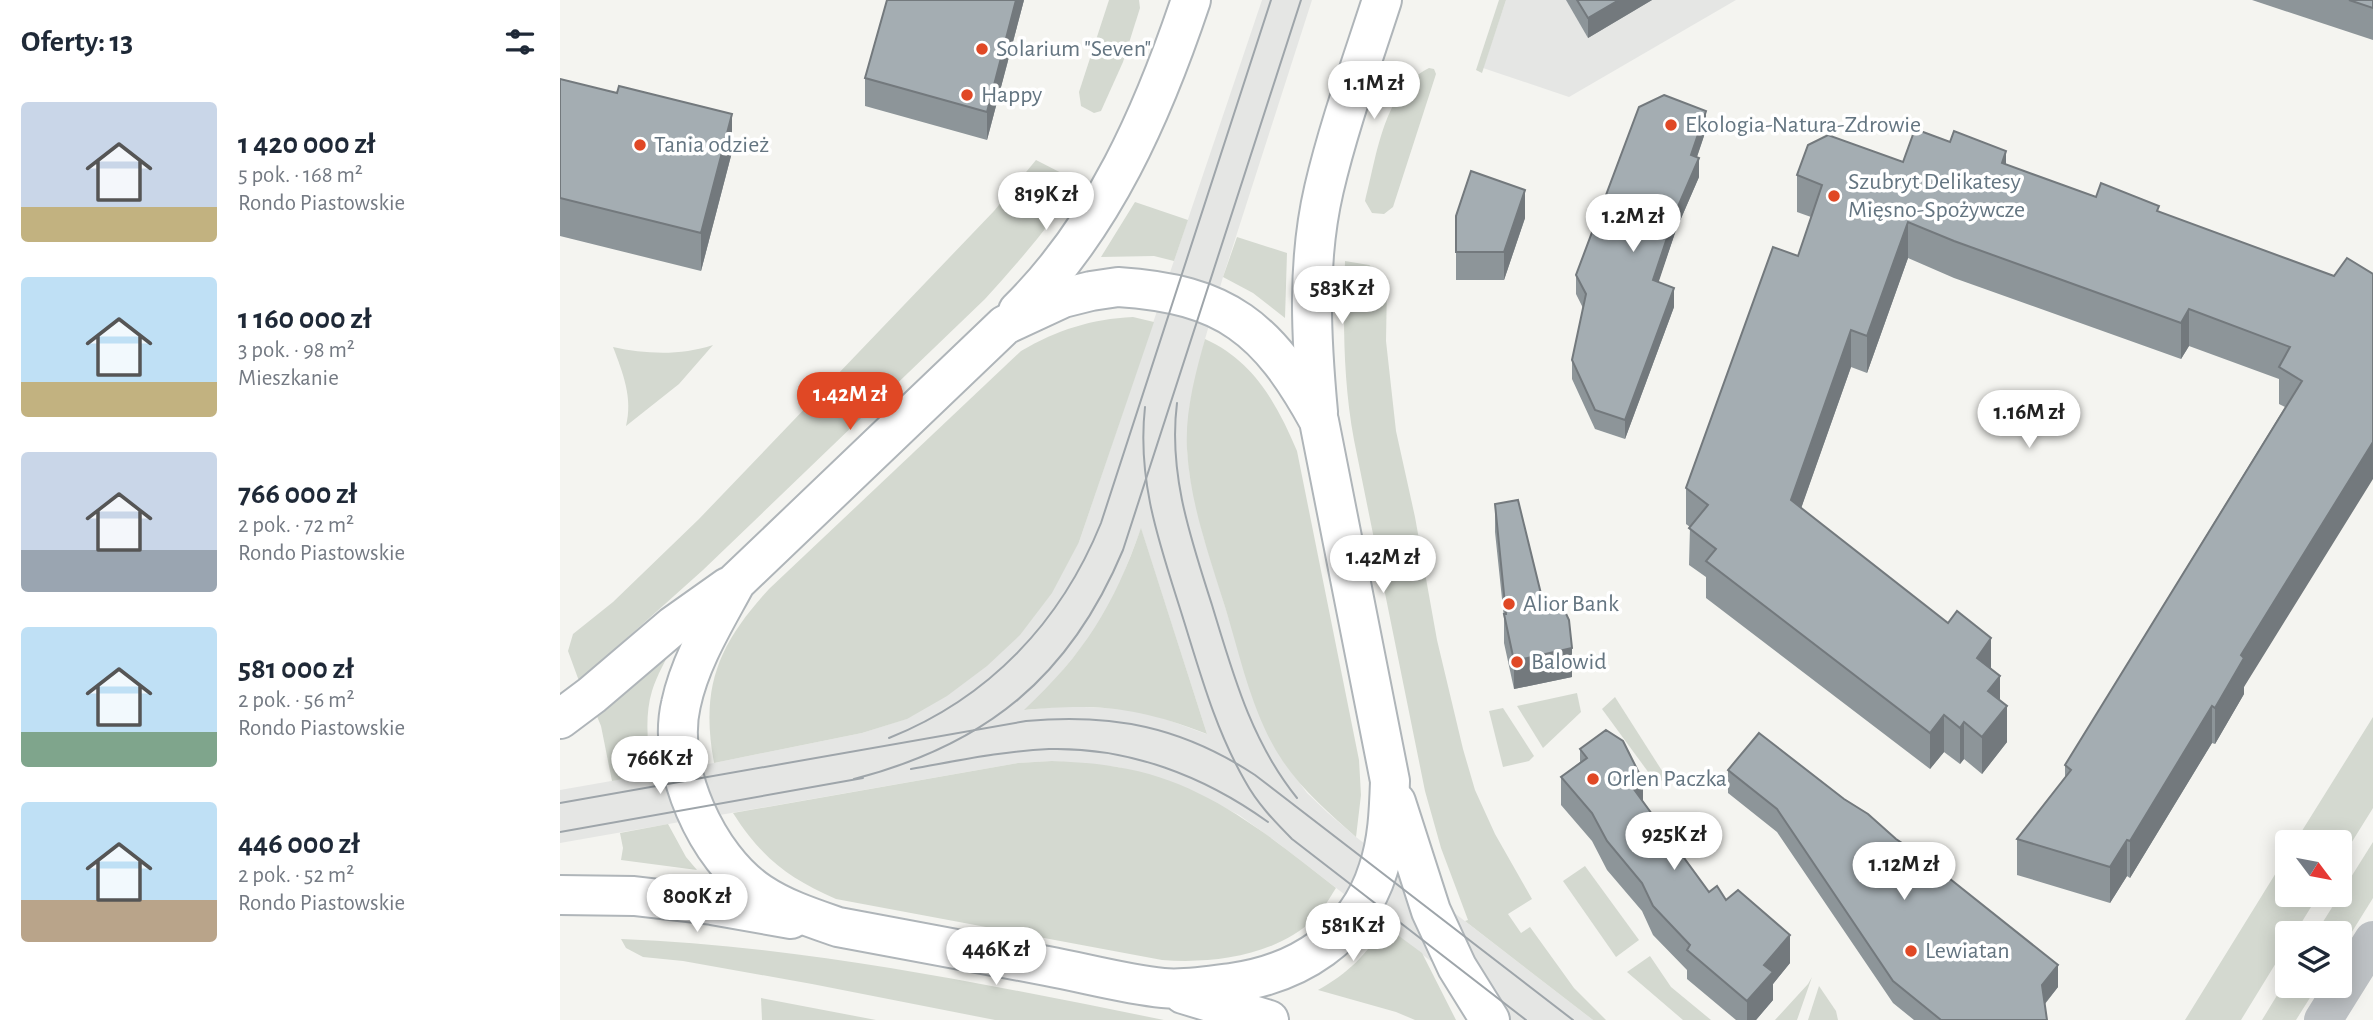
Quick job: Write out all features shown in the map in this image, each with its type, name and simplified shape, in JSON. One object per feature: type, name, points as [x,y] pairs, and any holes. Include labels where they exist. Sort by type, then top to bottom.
[{"type":"street","points":[[560,719],[673,626],[736,582],[1004,325],[1053,274],[1110,191],[1152,104],[1191,0]]},
{"type":"street","points":[[1382,0],[1337,138],[1317,230],[1311,321],[1319,421],[1390,780],[1431,911],[1457,967],[1490,1020]]},
{"type":"street","points":[[1004,325],[1063,298],[1091,290],[1118,287],[1177,293],[1223,312],[1255,332],[1288,369],[1319,421]]},
{"type":"street","points":[[736,582],[709,631],[687,682],[680,707],[678,733],[686,781],[709,837],[737,873],[759,893],[793,911],[838,927]]},
{"type":"street","points":[[1164,988],[1209,986],[1271,974],[1292,967],[1317,953],[1340,935],[1367,898],[1378,871],[1387,826],[1390,780]]},
{"type":"street","points":[[560,895],[645,897],[712,905],[838,927],[1164,988],[1269,1020]]},
{"type":"street","points":[[2323,1020],[2373,940]]},
{"type":"shaded area","points":[[1109,0],[1139,0],[1140,8],[1123,62],[1101,111],[1094,113],[1081,106],[1079,92]]},
{"type":"shaded area","points":[[1262,0],[1312,0],[1223,277],[1190,403],[1187,449],[1190,477],[1203,535],[1249,684],[1281,758],[1307,793],[1356,837],[1593,1020],[1507,1020],[1239,815],[1179,785],[1118,767],[1053,761],[1018,763],[560,843],[560,790],[862,733],[906,719],[1079,542]],"holes":[[[1141,529],[1207,734],[1152,714],[1124,709],[1064,706],[1025,710],[1051,685],[1097,628],[1115,596]]]},
{"type":"shaded area","points":[[1499,0],[1506,0],[1482,73],[1476,70]]},
{"type":"shaded area","points":[[1506,0],[1736,0],[1569,97],[1483,68]]},
{"type":"shaded area","points":[[1429,68],[1434,69],[1436,74],[1393,207],[1384,214],[1372,213],[1365,201],[1384,126],[1401,92],[1414,78]]},
{"type":"shaded area","points":[[1036,160],[1079,182],[1046,228],[1010,271],[985,299],[703,570],[579,681],[568,651],[573,634],[613,602],[699,519],[994,211]]},
{"type":"shaded area","points":[[1135,202],[1188,220],[1174,261],[1154,256],[1101,257]]},
{"type":"shaded area","points":[[1237,237],[1287,253],[1285,318],[1253,293],[1223,277]]},
{"type":"shaded area","points":[[1345,261],[1369,265],[1378,270],[1387,284],[1386,341],[1396,431],[1437,640],[1475,790],[1495,834],[1532,899],[1508,914],[1521,933],[1530,927],[1574,988],[1606,1020],[1593,1020],[1465,921],[1468,920],[1441,848],[1425,791],[1354,440],[1345,350]]},
{"type":"shaded area","points":[[1133,317],[1154,322],[1079,542],[1052,593],[1020,635],[987,666],[947,696],[907,719],[862,733],[714,763],[710,712],[717,668],[737,629],[769,589],[1021,351],[1075,327],[1103,320]]},
{"type":"shaded area","points":[[1205,339],[1237,359],[1262,386],[1297,451],[1359,760],[1361,795],[1356,837],[1307,791],[1282,760],[1263,725],[1243,668],[1202,531],[1189,470],[1189,407]]},
{"type":"shaded area","points":[[713,345],[679,384],[626,426],[628,396],[613,347],[663,353]]},
{"type":"shaded area","points":[[1141,528],[1207,734],[1160,718],[1117,709],[1074,707],[1024,710],[1064,669],[1095,627],[1120,581]]},
{"type":"shaded area","points":[[673,645],[656,679],[648,712],[652,774],[612,781],[596,714]]},
{"type":"shaded area","points":[[1577,693],[1581,712],[1543,748],[1517,706]]},
{"type":"shaded area","points":[[1615,697],[1666,777],[1657,784],[1602,709]]},
{"type":"shaded area","points":[[1503,708],[1534,756],[1529,761],[1503,767],[1489,711]]},
{"type":"shaded area","points":[[2373,717],[2373,808],[2352,842],[2352,830],[2302,830]]},
{"type":"shaded area","points":[[1052,761],[1117,767],[1178,784],[1207,797],[1260,830],[1336,888],[1314,919],[1281,942],[1222,959],[1162,960],[836,899],[804,883],[777,865],[754,842],[733,813],[1018,763]]},
{"type":"shaded area","points":[[668,824],[686,857],[697,870],[621,860],[623,848],[620,833]]},
{"type":"shaded area","points":[[2373,842],[2373,898],[2352,932],[2352,921],[2324,921],[2332,907],[2352,907],[2352,876]]},
{"type":"shaded area","points":[[1585,866],[1639,940],[1616,957],[1563,881]]},
{"type":"shaded area","points":[[2275,874],[2275,907],[2311,907],[2302,921],[2275,921],[2275,965],[2241,1020],[2185,1020]]},
{"type":"shaded area","points":[[1384,925],[1422,953],[1456,1020],[1415,1020],[1318,990],[1356,962]]},
{"type":"shaded area","points":[[621,939],[690,943],[826,958],[962,980],[1164,1020],[995,1020],[812,984],[683,961],[643,957],[626,948]]},
{"type":"shaded area","points":[[1650,956],[1671,987],[1711,1020],[1683,1020],[1627,972]]},
{"type":"shaded area","points":[[1812,977],[1797,1020],[1775,1020],[1808,984]]},
{"type":"shaded area","points":[[1819,986],[1836,1011],[1838,1020],[1808,1020]]},
{"type":"shaded area","points":[[761,998],[876,1020],[762,1020]]},
{"type":"shaded area","points":[[2275,998],[2310,998],[2296,1020],[2262,1020]]},
{"type":"building","points":[[887,0],[1016,0],[987,112],[865,78]]},
{"type":"building","points":[[1577,0],[1619,0],[1588,18]]},
{"type":"building","points":[[2349,0],[2373,0],[2373,8]]},
{"type":"building","points":[[560,79],[617,93],[619,86],[732,114],[701,233],[560,198]]},
{"type":"building","points":[[1664,95],[1706,111],[1691,155],[1699,158],[1676,211],[1653,280],[1674,288],[1625,420],[1595,410],[1572,360],[1586,294],[1576,275],[1639,107]]},
{"type":"building","points":[[1915,129],[1950,142],[1954,131],[2006,151],[2002,163],[2096,197],[2101,183],[2159,206],[2157,211],[2334,276],[2347,258],[2373,274],[2373,442],[2241,655],[2244,658],[2215,708],[2212,706],[2130,841],[2127,840],[2110,867],[2017,839],[2071,770],[2065,765],[2302,381],[2279,367],[2290,347],[2189,309],[2181,323],[1908,222],[1867,336],[1851,330],[1791,500],[1948,623],[1957,611],[1991,638],[1977,658],[2000,676],[1988,691],[2007,706],[1982,737],[1964,722],[1960,728],[1944,715],[1930,733],[1706,561],[1716,549],[1689,528],[1708,505],[1686,488],[1773,247],[1798,256],[1822,185],[1797,175],[1808,145],[1828,135],[1903,162]]},
{"type":"building","points":[[1471,171],[1525,190],[1504,252],[1456,252],[1456,216]]},
{"type":"building","points":[[1518,500],[1544,606],[1561,603],[1569,620],[1572,648],[1514,661],[1504,614],[1495,504]]},
{"type":"building","points":[[1606,730],[1623,741],[1643,781],[1633,788],[1709,892],[1717,886],[1726,900],[1738,890],[1790,935],[1764,965],[1773,972],[1747,1001],[1687,950],[1690,945],[1653,906],[1642,883],[1607,841],[1592,813],[1561,777],[1587,758],[1580,749]]},
{"type":"building","points":[[1759,733],[1844,799],[1868,814],[1896,839],[1920,855],[2058,965],[2042,985],[2047,1020],[1941,1020],[1893,981],[1777,809],[1728,770]]},
{"type":"tram line","points":[[889,738],[959,701],[1018,653],[1043,624],[1085,559],[1101,523],[1271,0]]},
{"type":"tram line","points":[[854,779],[901,765],[944,747],[983,725],[1018,699],[1049,669],[1077,635],[1102,595],[1123,550],[1301,0]]},
{"type":"tram line","points":[[1177,403],[1175,429],[1179,481],[1196,556],[1255,730],[1267,754],[1297,798]]},
{"type":"tram line","points":[[1145,407],[1143,437],[1148,493],[1161,548],[1212,708],[1235,763],[1250,789],[1266,812],[1292,839],[1526,1020]]},
{"type":"tram line","points":[[560,803],[1026,721],[1088,719],[1146,727],[1201,745],[1255,775],[1573,1020]]},
{"type":"tram line","points":[[911,769],[1032,750],[1108,753],[1137,759],[1192,778],[1268,822]]},
{"type":"tram line","points":[[560,832],[863,778]]},
{"type":"place","name":"Solarium \"Seven\"","points":[[982,49]]},
{"type":"place","name":"Happy","points":[[967,95]]},
{"type":"place","name":"Ekologia-Natura-Zdrowie","points":[[1671,125]]},
{"type":"place","name":"Tania odzież","points":[[640,145]]},
{"type":"place","name":"Szubryt Delikatesy Mięsno-Spożywcze","points":[[1834,196]]},
{"type":"place","name":"Alior Bank","points":[[1509,604]]},
{"type":"place","name":"Balowid","points":[[1517,662]]},
{"type":"place","name":"Orlen Paczka","points":[[1593,779]]},
{"type":"place","name":"Lewiatan","points":[[1911,951]]}]
